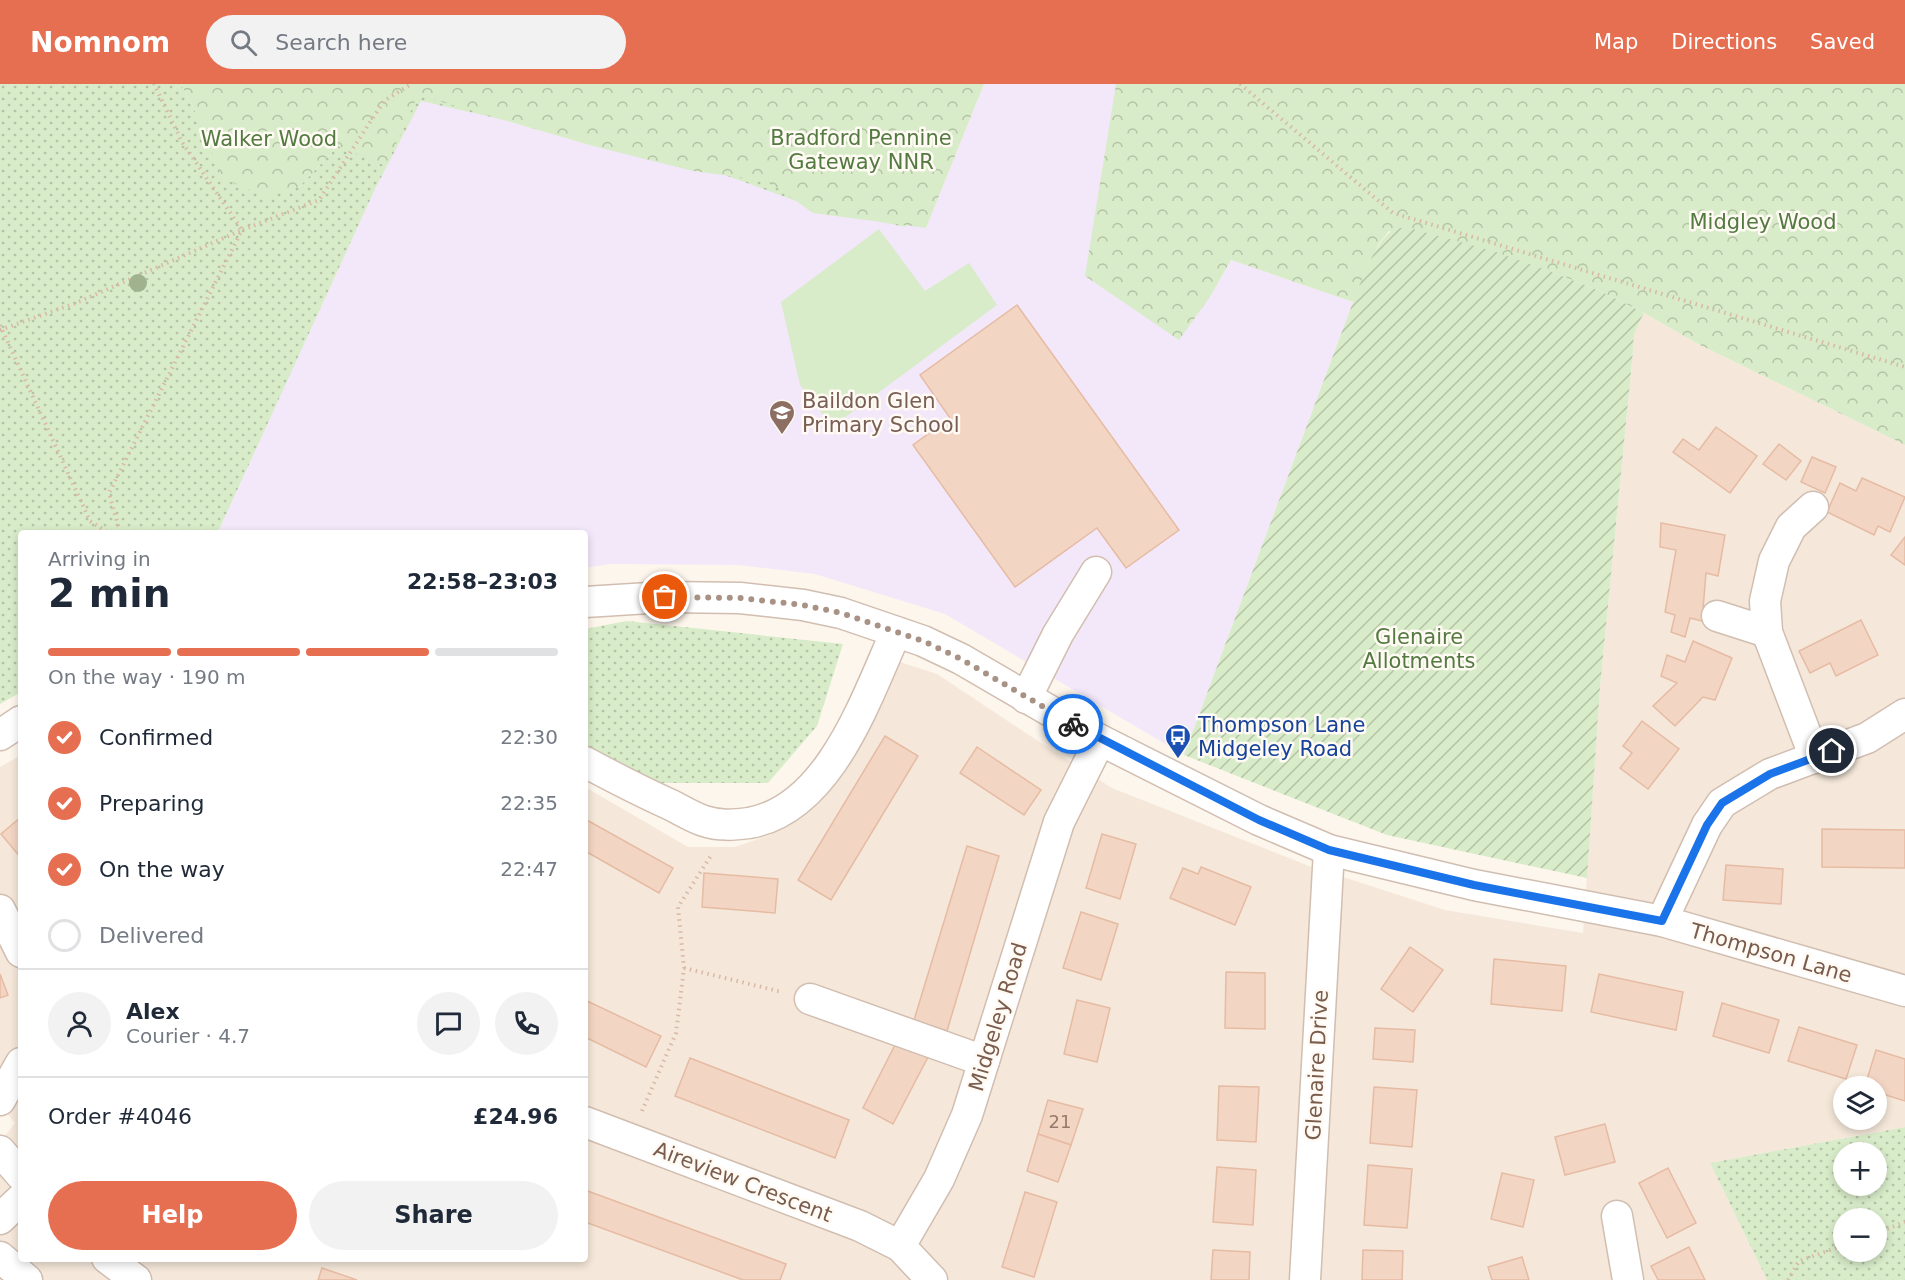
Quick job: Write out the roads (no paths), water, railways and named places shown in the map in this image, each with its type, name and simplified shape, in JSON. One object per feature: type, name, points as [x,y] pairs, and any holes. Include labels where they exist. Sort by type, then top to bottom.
[{"type":"street","points":[[1813,507],[1791,527],[1774,561],[1764,601],[1767,632],[1815,758]]},
{"type":"street","points":[[1026,698],[1058,634],[1096,572]]},
{"type":"street","name":"Thompson Lane","points":[[588,602],[665,597],[740,598],[803,605],[841,613],[923,641],[961,659],[1100,740],[1259,820],[1329,850],[1474,885],[1662,921],[1905,991]]},
{"type":"street","points":[[1717,616],[1767,632]]},
{"type":"street","points":[[588,764],[704,821],[729,826],[762,820],[781,812],[808,793],[846,742],[896,632]]},
{"type":"street","points":[[1662,921],[1707,825],[1722,803],[1770,774],[1867,738],[1905,714]]},
{"type":"street","points":[[0,735],[18,723]]},
{"type":"street","name":"Midgeley Road","points":[[900,1246],[939,1179],[955,1146],[967,1115],[1059,822],[1100,740]]},
{"type":"street","name":"Glenaire Drive","points":[[1305,1280],[1329,850]]},
{"type":"street","points":[[0,910],[18,946]]},
{"type":"street","points":[[810,999],[984,1061]]},
{"type":"street","points":[[0,1100],[18,1068]]},
{"type":"street","name":"Aireview Crescent","points":[[588,1123],[860,1226],[900,1246]]},
{"type":"street","points":[[0,1219],[18,1202]]},
{"type":"street","points":[[1617,1216],[1628,1280]]},
{"type":"street","points":[[900,1246],[932,1280]]},
{"type":"street","points":[[0,1257],[27,1280]]},
{"type":"place","name":"Baildon Glen Primary School","points":[[782,436]]},
{"type":"place","name":"Thompson Lane Midgeley Road","points":[[1178,760]]},
{"type":"park label","name":"Walker Wood","points":[[269,139]]},
{"type":"park label","name":"Bradford Pennine Gateway NNR","points":[[861,150]]},
{"type":"park label","name":"Midgley Wood","points":[[1763,222]]},
{"type":"park label","name":"Glenaire Allotments","points":[[1419,649]]}]
